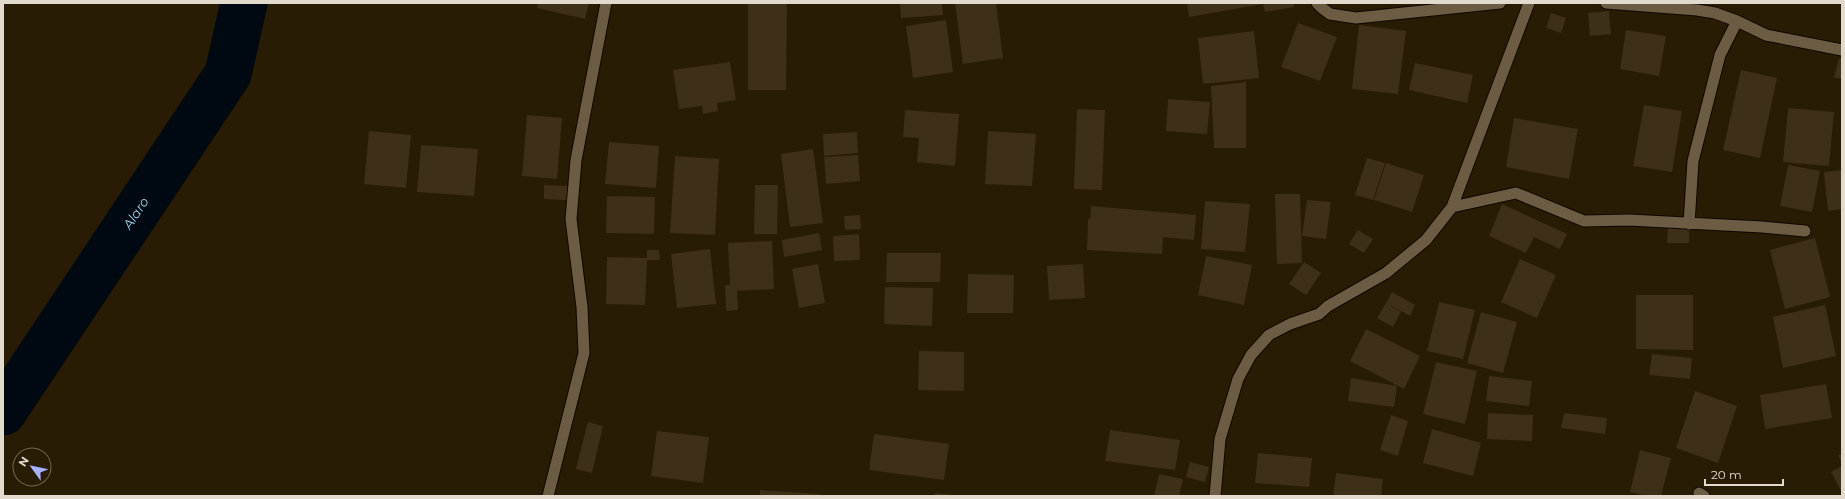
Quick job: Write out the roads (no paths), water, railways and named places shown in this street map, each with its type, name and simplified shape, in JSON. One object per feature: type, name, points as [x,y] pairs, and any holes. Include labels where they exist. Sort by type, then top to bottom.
[{"type":"street","points":[[548,496],[584,353],[582,307],[571,219],[576,160],[606,3]]},
{"type":"street","points":[[1317,3],[1330,14],[1356,18],[1500,3]]},
{"type":"street","points":[[1215,496],[1220,439],[1238,379],[1252,355],[1269,335],[1290,324],[1319,314],[1328,306],[1386,273],[1426,240],[1452,207],[1529,3]]},
{"type":"street","points":[[1606,3],[1697,10],[1715,13],[1737,21],[1766,36],[1842,50]]},
{"type":"street","points":[[1689,224],[1693,161],[1720,55],[1737,21]]},
{"type":"street","points":[[1452,207],[1516,193],[1584,221],[1629,220],[1762,227],[1805,231]]},
{"type":"waterway","name":"Alaro","points":[[3,412],[228,74],[244,3]]}]
